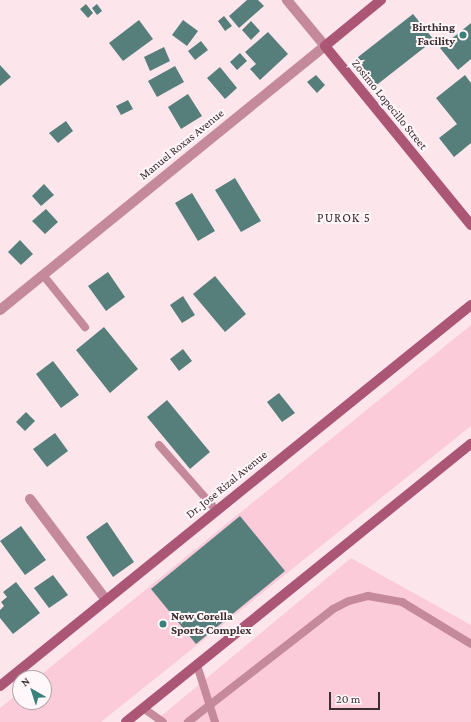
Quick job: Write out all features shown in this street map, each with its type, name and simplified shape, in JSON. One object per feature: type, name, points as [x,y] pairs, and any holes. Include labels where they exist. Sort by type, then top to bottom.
[{"type":"main road","name":"Manuel Roxas Avenue","points":[[325,46],[381,0]]},
{"type":"main road","name":"Zosimo Lopecillo Street","points":[[325,46],[471,226]]},
{"type":"main road","name":"Dr. Jose Rizal Avenue","points":[[0,686],[471,305]]},
{"type":"main road","points":[[126,722],[471,444]]},
{"type":"street","name":"Zosimo Lopecillo Street","points":[[287,0],[325,46]]},
{"type":"street","name":"Manuel Roxas Avenue","points":[[0,310],[325,46]]},
{"type":"street","points":[[30,499],[106,600]]},
{"type":"lane","points":[[43,276],[85,327]]},
{"type":"lane","points":[[159,445],[216,511]]},
{"type":"lane","points":[[188,722],[333,609],[368,596],[402,602],[471,644]]},
{"type":"lane","points":[[197,665],[215,722]]},
{"type":"lane","points":[[143,708],[163,722]]},
{"type":"shaded area","points":[[471,325],[471,426],[101,722],[0,722],[0,708],[12,698],[12,710],[52,710],[52,670],[47,670]]},
{"type":"shaded area","points":[[351,558],[471,625],[471,722],[154,722]]},
{"type":"building","points":[[247,0],[258,0],[264,6],[239,28],[229,16]]},
{"type":"building","points":[[86,4],[93,13],[88,18],[80,9]]},
{"type":"building","points":[[97,4],[102,11],[97,15],[92,8]]},
{"type":"building","points":[[413,14],[434,40],[374,87],[353,61]]},
{"type":"building","points":[[224,16],[232,26],[225,31],[218,21]]},
{"type":"building","points":[[139,20],[153,39],[123,61],[109,43]]},
{"type":"building","points":[[183,20],[198,31],[187,46],[172,35]]},
{"type":"building","points":[[251,21],[260,31],[251,40],[242,30]]},
{"type":"building","name":"Birthing Facility","points":[[471,23],[471,59],[458,70],[440,48]]},
{"type":"building","points":[[268,32],[288,54],[260,80],[250,69],[256,64],[245,52]]},
{"type":"building","points":[[201,41],[208,50],[195,60],[188,51]]},
{"type":"building","points":[[164,47],[170,61],[150,71],[144,57]]},
{"type":"building","points":[[240,53],[247,61],[237,70],[230,62]]},
{"type":"building","points":[[0,65],[11,77],[0,86]]},
{"type":"building","points":[[175,66],[184,82],[157,97],[148,81]]},
{"type":"building","points":[[220,67],[237,88],[225,99],[207,78]]},
{"type":"building","points":[[316,75],[325,85],[317,93],[307,82]]},
{"type":"building","points":[[465,75],[471,83],[471,143],[454,157],[439,138],[457,124],[436,98]]},
{"type":"building","points":[[188,94],[202,116],[181,129],[168,107]]},
{"type":"building","points":[[128,100],[133,109],[121,115],[116,106]]},
{"type":"building","points":[[66,121],[73,131],[58,143],[49,133]]},
{"type":"building","points":[[235,178],[261,221],[241,232],[215,190]]},
{"type":"building","points":[[44,184],[54,195],[41,206],[32,196]]},
{"type":"building","points":[[192,193],[215,231],[198,241],[175,203]]},
{"type":"building","points":[[46,209],[58,222],[45,234],[32,221]]},
{"type":"building","points":[[20,240],[33,254],[21,265],[8,252]]},
{"type":"building","points":[[108,272],[125,297],[106,311],[88,286]]},
{"type":"building","points":[[215,276],[246,314],[225,332],[193,294]]},
{"type":"building","points":[[183,296],[195,315],[182,323],[170,305]]},
{"type":"building","points":[[104,327],[138,369],[110,393],[76,350]]},
{"type":"building","points":[[183,349],[192,361],[179,371],[170,359]]},
{"type":"building","points":[[53,361],[79,395],[61,408],[36,374]]},
{"type":"building","points":[[279,393],[295,413],[282,422],[267,402]]},
{"type":"building","points":[[167,400],[210,452],[190,469],[147,417]]},
{"type":"building","points":[[26,412],[35,421],[25,431],[16,422]]},
{"type":"building","points":[[55,433],[68,451],[47,467],[33,449]]},
{"type":"building","points":[[240,516],[285,571],[196,644],[151,589]]},
{"type":"building","points":[[107,522],[134,562],[113,577],[86,537]]},
{"type":"building","points":[[21,526],[46,560],[25,575],[0,541]]},
{"type":"building","points":[[53,575],[68,595],[49,608],[34,588]]},
{"type":"building","points":[[16,582],[40,613],[13,634],[0,618],[0,610],[4,606],[1,602],[7,597],[3,592]]},
{"type":"place","name":"Birthing Facility","points":[[463,35]]},
{"type":"place","name":"New Corella Sports Complex","points":[[163,624]]},
{"type":"district","name":"PUROK 5","points":[[344,218]]}]
